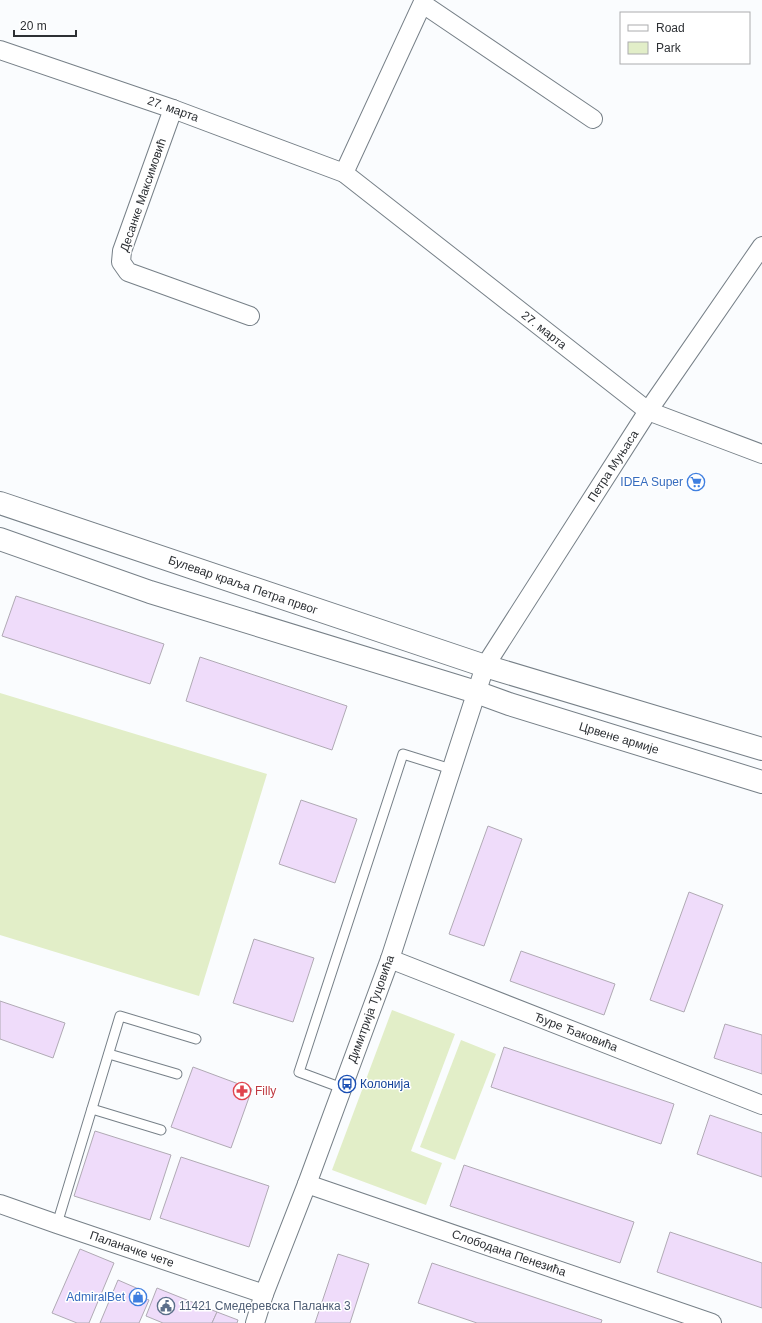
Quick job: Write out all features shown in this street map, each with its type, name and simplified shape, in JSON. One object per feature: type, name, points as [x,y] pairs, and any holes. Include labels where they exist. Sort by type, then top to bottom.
[{"type":"main road","name":"Булевар краља Петра првог","points":[[0,503],[485,666]]},
{"type":"main road","points":[[0,540],[150,592],[476,692]]},
{"type":"main road","points":[[485,666],[762,749]]},
{"type":"main road","name":"Црвене армије","points":[[476,692],[509,704],[762,782]]},
{"type":"street","points":[[344,173],[424,2],[593,119]]},
{"type":"street","name":"27. марта","points":[[0,50],[173,109],[344,173],[648,411],[762,454]]},
{"type":"street","name":"Десанке Максимовић","points":[[173,109],[122,251],[121,262],[128,272],[250,316]]},
{"type":"street","name":"Петра Муњаса","points":[[476,692],[485,666],[648,411],[762,246]]},
{"type":"street","name":"Димитрија Туцовића","points":[[256,1323],[264,1294],[307,1184],[390,959],[476,692]]},
{"type":"street","name":"Ђуре Ђаковића","points":[[390,959],[762,1105]]},
{"type":"street","name":"Слободана Пенезића","points":[[307,1184],[712,1323]]},
{"type":"street","name":"Паланачке чете","points":[[0,1204],[264,1294]]},
{"type":"lane","points":[[342,1088],[299,1072],[403,754],[451,769]]},
{"type":"lane","points":[[57,1224],[120,1016],[196,1039]]},
{"type":"lane","points":[[109,1054],[177,1074]]},
{"type":"lane","points":[[92,1109],[161,1130]]},
{"type":"green space","points":[[0,693],[267,774],[199,996],[0,935]]},
{"type":"green space","points":[[392,1010],[455,1034],[411,1151],[442,1163],[426,1205],[332,1170]]},
{"type":"green space","points":[[461,1040],[496,1054],[455,1160],[420,1147]]},
{"type":"building","points":[[16,596],[164,644],[150,684],[2,636]]},
{"type":"building","points":[[200,657],[347,706],[332,750],[186,701]]},
{"type":"building","points":[[301,800],[357,819],[335,883],[279,864]]},
{"type":"building","points":[[488,826],[522,839],[484,946],[449,934]]},
{"type":"building","points":[[689,892],[723,905],[684,1012],[650,1000]]},
{"type":"building","points":[[254,939],[314,958],[293,1022],[233,1003]]},
{"type":"building","points":[[521,951],[615,984],[604,1015],[510,981]]},
{"type":"building","points":[[0,1001],[65,1023],[53,1058],[0,1039]]},
{"type":"building","points":[[725,1024],[762,1035],[762,1074],[714,1058]]},
{"type":"building","points":[[504,1047],[674,1104],[661,1144],[491,1087]]},
{"type":"building","points":[[193,1067],[252,1089],[231,1148],[171,1127]]},
{"type":"building","points":[[710,1115],[762,1133],[762,1177],[697,1154]]},
{"type":"building","points":[[95,1131],[171,1155],[150,1220],[74,1196]]},
{"type":"building","points":[[181,1157],[269,1186],[249,1247],[160,1218]]},
{"type":"building","points":[[464,1165],[634,1222],[620,1263],[450,1206]]},
{"type":"building","points":[[670,1232],[762,1263],[762,1308],[657,1272]]},
{"type":"building","points":[[80,1249],[114,1263],[89,1323],[77,1323],[52,1313]]},
{"type":"building","points":[[338,1254],[369,1264],[350,1323],[315,1323]]},
{"type":"building","points":[[432,1263],[602,1320],[601,1323],[477,1323],[418,1303]]},
{"type":"building","points":[[118,1280],[141,1290],[139,1296],[149,1300],[139,1323],[100,1323]]},
{"type":"building","points":[[157,1288],[217,1312],[212,1323],[163,1323],[146,1316]]},
{"type":"building","points":[[217,1312],[238,1320],[237,1323],[212,1323]]},
{"type":"place","name":"IDEA Super","points":[[696,482]]},
{"type":"place","name":"Колонија","points":[[347,1084]]},
{"type":"place","name":"Filly","points":[[242,1091]]},
{"type":"place","name":"AdmiralBet","points":[[138,1297]]},
{"type":"place","name":"11421 Смедеревска Паланка 3","points":[[166,1306]]}]
